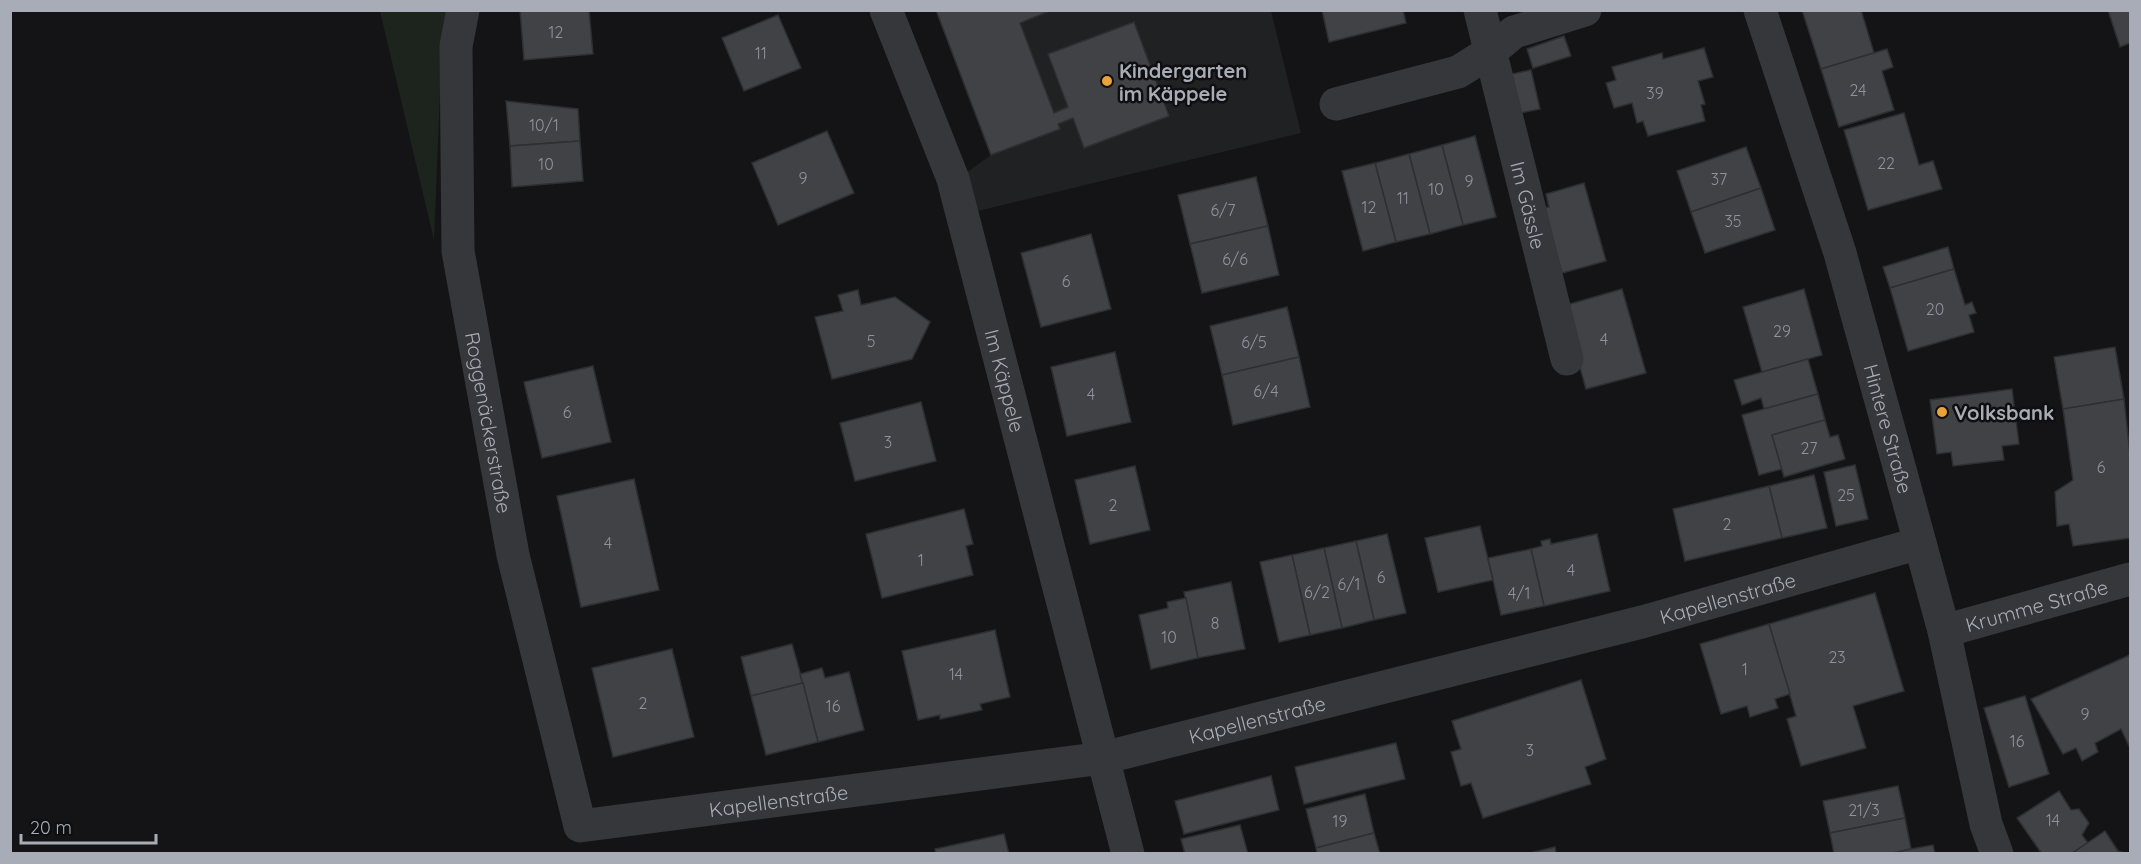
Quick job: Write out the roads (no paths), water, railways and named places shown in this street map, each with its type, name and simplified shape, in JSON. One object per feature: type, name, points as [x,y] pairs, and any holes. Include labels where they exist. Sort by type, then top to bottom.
[{"type":"street","name":"Roggenäckerstraße","points":[[463,10],[456,46],[458,251],[513,555],[580,826]]},
{"type":"street","name":"Im Käppele","points":[[886,10],[953,179],[1128,854]]},
{"type":"street","name":"Im Gässle","points":[[1480,10],[1567,358]]},
{"type":"street","points":[[1336,104],[1458,72],[1490,52],[1514,32],[1585,10]]},
{"type":"street","name":"Hintere Straße","points":[[1760,10],[1840,253],[1944,632],[1986,824],[1997,854]]},
{"type":"street","name":"Kapellenstraße","points":[[580,826],[1103,758],[1642,622],[1920,543]]},
{"type":"street","name":"Krumme Straße","points":[[1944,632],[2130,579]]},
{"type":"place","name":"Kindergarten im Käppele","points":[[1107,81]]},
{"type":"place","name":"Volksbank","points":[[1942,412]]}]
